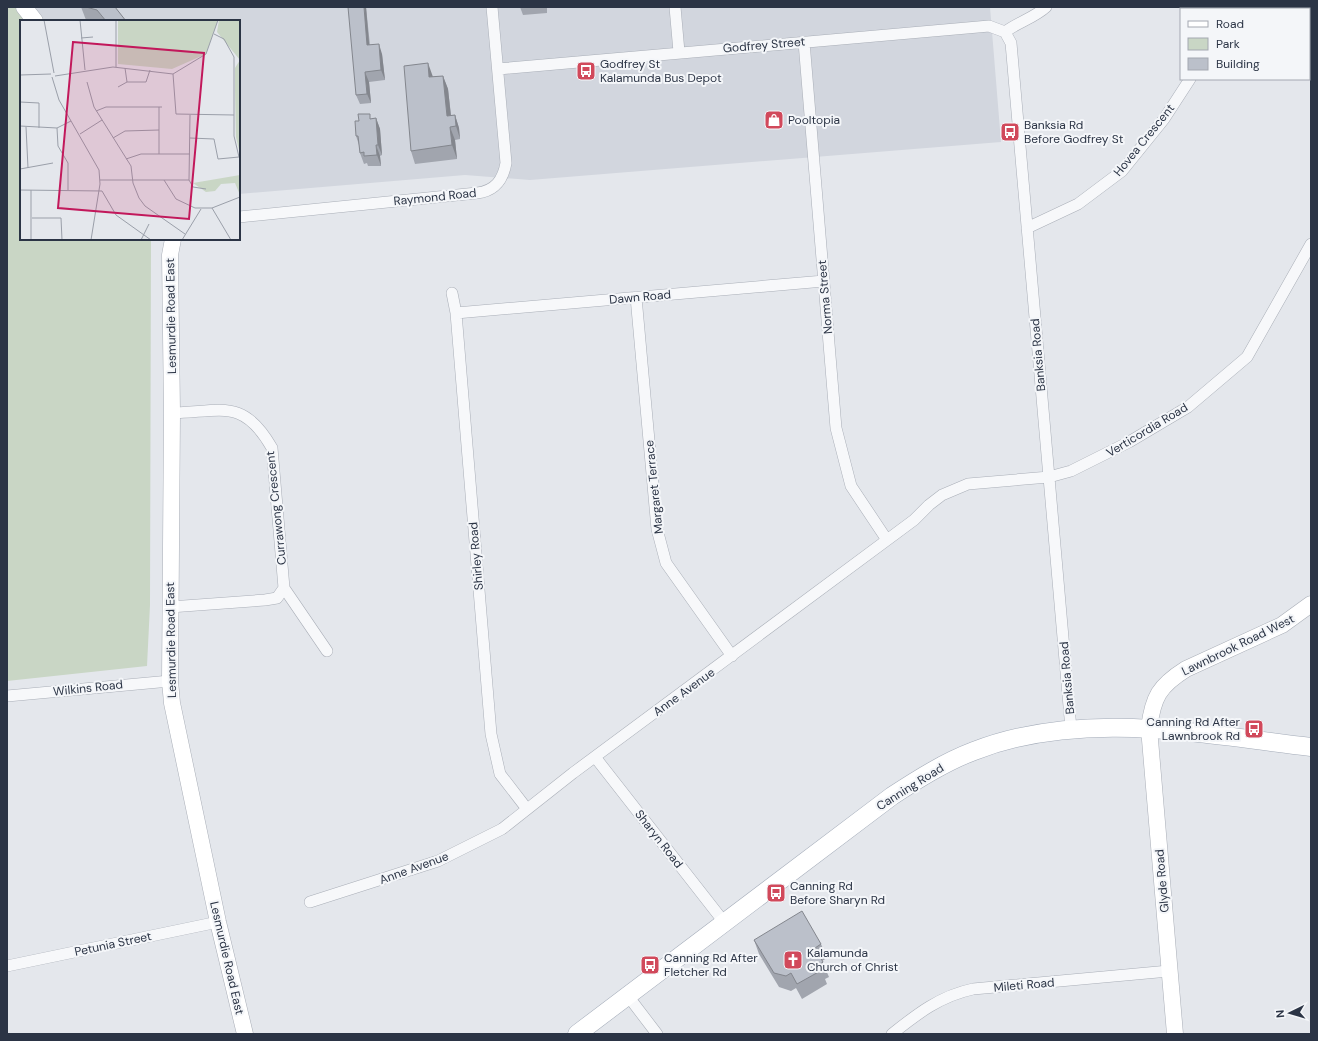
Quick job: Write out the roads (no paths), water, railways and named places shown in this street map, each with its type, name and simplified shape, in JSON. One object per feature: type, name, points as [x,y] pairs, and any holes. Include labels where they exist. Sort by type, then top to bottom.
[{"type":"main road","name":"Canning Road","points":[[577,1034],[892,796],[955,759],[991,745],[1043,732],[1071,729],[1149,728],[1311,747]]},
{"type":"street","points":[[24,7],[34,20]]},
{"type":"street","name":"Raymond Road","points":[[240,216],[489,191],[500,180],[506,163],[492,7]]},
{"type":"street","points":[[675,7],[679,52]]},
{"type":"street","points":[[1005,32],[1012,26],[1036,15],[1046,7]]},
{"type":"street","name":"Godfrey Street","points":[[498,69],[989,26],[1005,32]]},
{"type":"street","name":"Banksia Road","points":[[1005,32],[1011,43],[1071,729]]},
{"type":"street","name":"Norma Street","points":[[804,42],[836,428],[851,486],[887,540]]},
{"type":"street","name":"Hovea Crescent","points":[[1027,228],[1078,204],[1122,171],[1164,119],[1189,80]]},
{"type":"street","name":"Lesmurdie Road East","points":[[173,240],[170,255],[172,413],[170,681],[172,703],[218,922],[245,1034]]},
{"type":"street","name":"Verticordia Road","points":[[1049,477],[1071,472],[1100,458],[1188,407],[1247,357],[1311,244]]},
{"type":"street","name":"Dawn Road","points":[[456,313],[824,281]]},
{"type":"street","name":"Shirley Road","points":[[452,293],[456,313],[490,734],[500,774],[527,809]]},
{"type":"street","name":"Margaret Terrace","points":[[636,297],[657,529],[666,563],[732,656]]},
{"type":"street","name":"Currawong Crescent","points":[[172,413],[226,409],[240,413],[253,421],[264,434],[272,448],[284,588],[327,651]]},
{"type":"street","name":"Anne Avenue","points":[[310,902],[438,861],[502,829],[595,757],[914,520],[929,505],[954,489],[982,482],[1049,477]]},
{"type":"street","points":[[170,607],[278,598],[284,588]]},
{"type":"street","name":"Lawnbrook Road West","points":[[1149,728],[1153,704],[1156,696],[1162,687],[1172,678],[1282,625],[1311,604]]},
{"type":"street","name":"Wilkins Road","points":[[7,696],[170,681]]},
{"type":"street","name":"Glyde Road","points":[[1149,728],[1175,1034]]},
{"type":"street","name":"Sharyn Road","points":[[595,757],[724,922]]},
{"type":"street","name":"Petunia Street","points":[[7,966],[218,922]]},
{"type":"street","name":"Mileti Road","points":[[892,1034],[932,1004],[960,992],[974,989],[1169,971]]},
{"type":"street","points":[[628,996],[657,1034]]},
{"type":"place","name":"Godfrey St Kalamunda Bus Depot","points":[[586,71]]},
{"type":"place","name":"Pooltopia","points":[[774,120]]},
{"type":"place","name":"Banksia Rd Before Godfrey St","points":[[1010,132]]},
{"type":"place","name":"Canning Rd After Lawnbrook Rd","points":[[1254,729]]},
{"type":"place","name":"Canning Rd Before Sharyn Rd","points":[[776,893]]},
{"type":"place","name":"Kalamunda Church of Christ","points":[[793,960]]},
{"type":"place","name":"Canning Rd After Fletcher Rd","points":[[650,965]]}]
